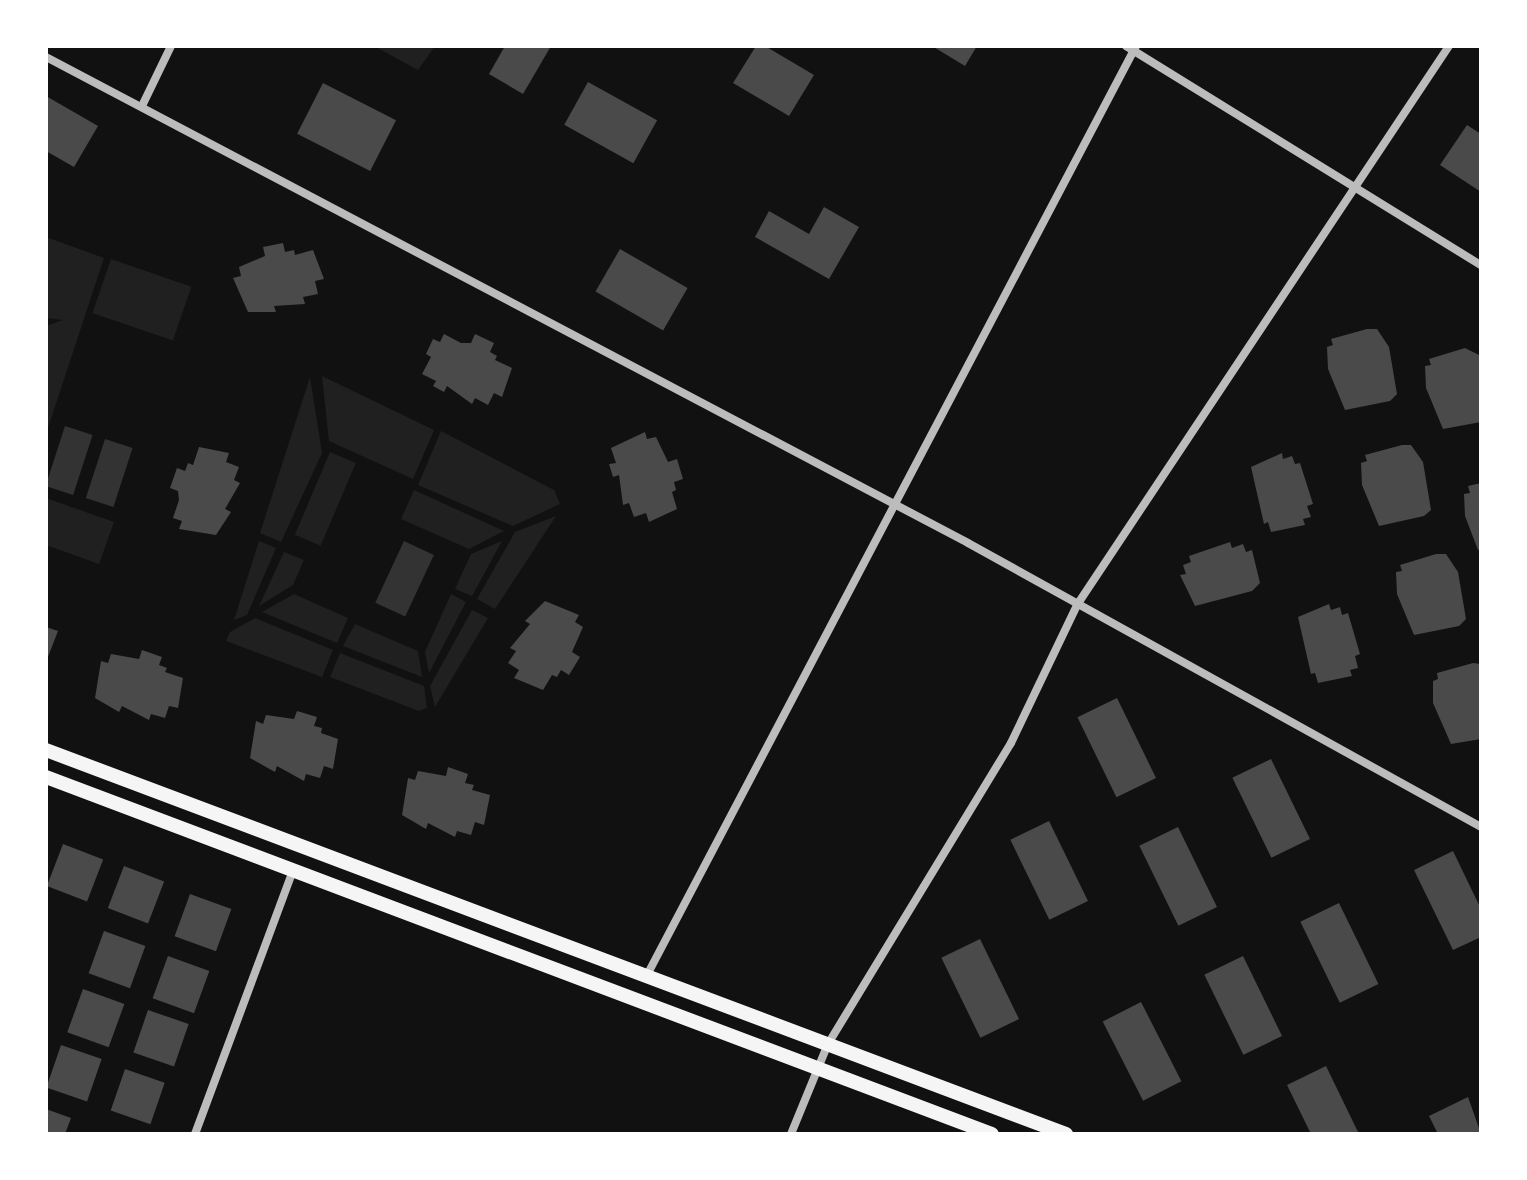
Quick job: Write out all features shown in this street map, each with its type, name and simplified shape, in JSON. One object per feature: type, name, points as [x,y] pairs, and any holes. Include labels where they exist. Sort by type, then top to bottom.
[{"type":"main road","points":[[46,750],[1066,1134]]},
{"type":"main road","points":[[46,777],[815,1071],[992,1134]]},
{"type":"street","points":[[142,106],[171,46]]},
{"type":"street","points":[[791,1134],[828,1044],[1011,743],[1077,605],[1359,187],[1449,46]]},
{"type":"street","points":[[646,978],[891,503],[1132,48],[1481,265]]},
{"type":"street","points":[[46,57],[891,503],[1481,827]]},
{"type":"street","points":[[195,1134],[293,870]]},
{"type":"shaded area","points":[[374,46],[435,46],[418,70]]},
{"type":"shaded area","points":[[46,237],[104,258],[46,434],[46,326],[63,320],[46,318]]},
{"type":"shaded area","points":[[111,259],[191,287],[173,341],[92,313]]},
{"type":"shaded area","points":[[322,376],[434,430],[413,479],[329,441]]},
{"type":"shaded area","points":[[310,377],[322,453],[281,542],[260,533]]},
{"type":"shaded area","points":[[65,426],[93,435],[73,495],[46,486]]},
{"type":"shaded area","points":[[441,431],[554,490],[560,504],[513,526],[418,485]]},
{"type":"shaded area","points":[[105,439],[133,448],[113,507],[86,498]]},
{"type":"shaded area","points":[[330,452],[356,463],[321,546],[295,535]]},
{"type":"shaded area","points":[[414,490],[504,531],[469,549],[401,519]]},
{"type":"shaded area","points":[[46,498],[114,522],[99,564],[46,545]]},
{"type":"shaded area","points":[[556,516],[495,609],[477,599],[515,532]]},
{"type":"shaded area","points":[[259,541],[276,548],[247,615],[234,620]]},
{"type":"shaded area","points":[[404,541],[434,555],[405,617],[375,603]]},
{"type":"shaded area","points":[[502,541],[472,596],[455,589],[471,554]]},
{"type":"shaded area","points":[[284,552],[304,560],[293,585],[259,606]]},
{"type":"shaded area","points":[[294,594],[348,618],[337,643],[262,612]]},
{"type":"shaded area","points":[[451,594],[466,602],[429,673],[425,652]]},
{"type":"shaded area","points":[[472,610],[488,618],[435,707],[430,686]]},
{"type":"shaded area","points":[[255,618],[333,650],[322,677],[226,641],[230,632]]},
{"type":"shaded area","points":[[355,624],[418,651],[422,677],[343,646]]},
{"type":"shaded area","points":[[340,653],[424,686],[427,708],[419,711],[330,677]]},
{"type":"building","points":[[505,46],[551,46],[523,94],[489,74]]},
{"type":"building","points":[[756,46],[765,46],[814,75],[789,116],[733,83]]},
{"type":"building","points":[[932,46],[977,46],[965,66]]},
{"type":"building","points":[[588,82],[657,120],[633,163],[564,125]]},
{"type":"building","points":[[323,83],[396,120],[370,171],[297,134]]},
{"type":"building","points":[[46,96],[98,126],[74,167],[46,151]]},
{"type":"building","points":[[1467,125],[1481,134],[1481,192],[1440,165]]},
{"type":"building","points":[[824,207],[859,227],[829,279],[755,237],[769,211],[809,234]]},
{"type":"building","points":[[283,243],[285,252],[294,250],[295,255],[313,250],[324,279],[315,281],[318,294],[303,297],[305,304],[274,306],[276,312],[248,312],[233,278],[241,276],[239,267],[265,256],[263,247]]},
{"type":"building","points":[[620,249],[688,288],[663,330],[596,291]]},
{"type":"building","points":[[1377,329],[1389,347],[1397,394],[1390,401],[1345,410],[1328,369],[1327,347],[1333,345],[1331,339]]},
{"type":"building","points":[[444,334],[461,343],[471,343],[475,334],[494,343],[490,352],[497,356],[495,360],[512,368],[502,397],[494,393],[488,405],[475,398],[472,404],[447,386],[444,392],[433,386],[436,381],[422,374],[431,357],[426,354],[433,339],[440,342]]},
{"type":"building","points":[[1465,348],[1481,356],[1481,422],[1443,429],[1426,388],[1425,366],[1431,365],[1429,359]]},
{"type":"building","points":[[645,432],[647,439],[656,437],[668,462],[677,459],[683,479],[674,482],[676,490],[672,492],[677,509],[649,522],[646,513],[634,517],[629,503],[623,505],[619,475],[613,477],[609,464],[616,463],[611,448]]},
{"type":"building","points":[[1411,445],[1423,462],[1431,510],[1424,516],[1379,526],[1362,485],[1361,463],[1367,461],[1365,455]]},
{"type":"building","points":[[199,447],[229,453],[226,462],[239,467],[234,480],[240,483],[225,509],[231,512],[216,535],[179,529],[182,521],[173,518],[179,500],[178,491],[170,488],[177,468],[185,471],[188,463],[193,465]]},
{"type":"building","points":[[1282,453],[1283,459],[1292,456],[1295,464],[1300,463],[1313,504],[1307,506],[1311,517],[1303,519],[1305,525],[1271,532],[1268,522],[1264,524],[1251,467]]},
{"type":"building","points":[[1481,483],[1481,549],[1478,550],[1465,516],[1464,494],[1470,493],[1468,486]]},
{"type":"building","points":[[1230,542],[1232,548],[1243,544],[1246,552],[1252,550],[1260,583],[1252,591],[1195,606],[1180,575],[1186,574],[1183,565],[1191,562],[1189,556]]},
{"type":"building","points":[[1446,554],[1458,572],[1466,619],[1459,626],[1414,635],[1397,594],[1396,572],[1402,571],[1400,565]]},
{"type":"building","points":[[545,601],[579,615],[575,622],[583,627],[572,652],[580,657],[569,675],[561,670],[557,677],[552,675],[543,690],[514,678],[519,670],[508,663],[516,651],[510,648],[530,624],[525,621]]},
{"type":"building","points":[[1329,604],[1331,610],[1340,607],[1342,615],[1348,613],[1360,654],[1355,656],[1358,668],[1350,670],[1352,676],[1318,683],[1315,673],[1311,674],[1298,617]]},
{"type":"building","points":[[46,627],[58,631],[46,662]]},
{"type":"building","points":[[142,650],[162,657],[159,665],[167,668],[165,672],[183,678],[178,708],[169,706],[165,718],[151,714],[149,720],[122,706],[119,712],[95,698],[101,661],[108,663],[111,654],[139,659]]},
{"type":"building","points":[[1473,663],[1481,664],[1481,739],[1451,744],[1433,703],[1433,681],[1438,679],[1437,673]]},
{"type":"building","points":[[1117,698],[1156,778],[1116,797],[1077,717]]},
{"type":"building","points":[[297,711],[317,717],[314,726],[322,728],[321,733],[338,739],[333,769],[324,766],[320,778],[306,774],[304,781],[277,766],[275,772],[250,758],[256,721],[263,724],[266,715],[294,719]]},
{"type":"building","points":[[1271,759],[1310,839],[1271,858],[1232,778]]},
{"type":"building","points":[[448,767],[468,774],[465,783],[474,785],[472,790],[490,795],[484,825],[475,822],[471,835],[457,831],[455,837],[428,823],[426,829],[402,815],[408,778],[415,780],[418,771],[446,776]]},
{"type":"building","points":[[1049,821],[1088,901],[1049,920],[1010,840]]},
{"type":"building","points":[[1178,827],[1217,907],[1178,926],[1139,846]]},
{"type":"building","points":[[63,844],[103,859],[87,901],[47,886]]},
{"type":"building","points":[[1453,851],[1481,909],[1481,937],[1453,950],[1414,870]]},
{"type":"building","points":[[124,866],[164,881],[148,923],[108,908]]},
{"type":"building","points":[[190,894],[231,909],[216,951],[175,936]]},
{"type":"building","points":[[1339,903],[1378,984],[1340,1003],[1300,922]]},
{"type":"building","points":[[104,931],[145,946],[130,988],[89,973]]},
{"type":"building","points":[[980,939],[1019,1019],[980,1038],[941,958]]},
{"type":"building","points":[[168,956],[209,971],[194,1013],[153,998]]},
{"type":"building","points":[[1243,956],[1282,1036],[1243,1055],[1204,975]]},
{"type":"building","points":[[83,989],[124,1004],[109,1047],[67,1032]]},
{"type":"building","points":[[1141,1002],[1181,1081],[1143,1101],[1103,1022]]},
{"type":"building","points":[[148,1010],[189,1024],[174,1067],[133,1053]]},
{"type":"building","points":[[61,1045],[102,1059],[87,1102],[46,1088]]},
{"type":"building","points":[[1326,1066],[1359,1134],[1311,1134],[1287,1085]]},
{"type":"building","points":[[125,1069],[165,1083],[150,1124],[111,1111]]},
{"type":"building","points":[[1468,1097],[1481,1134],[1438,1134],[1429,1116]]},
{"type":"building","points":[[46,1109],[71,1118],[65,1134],[46,1134]]}]
